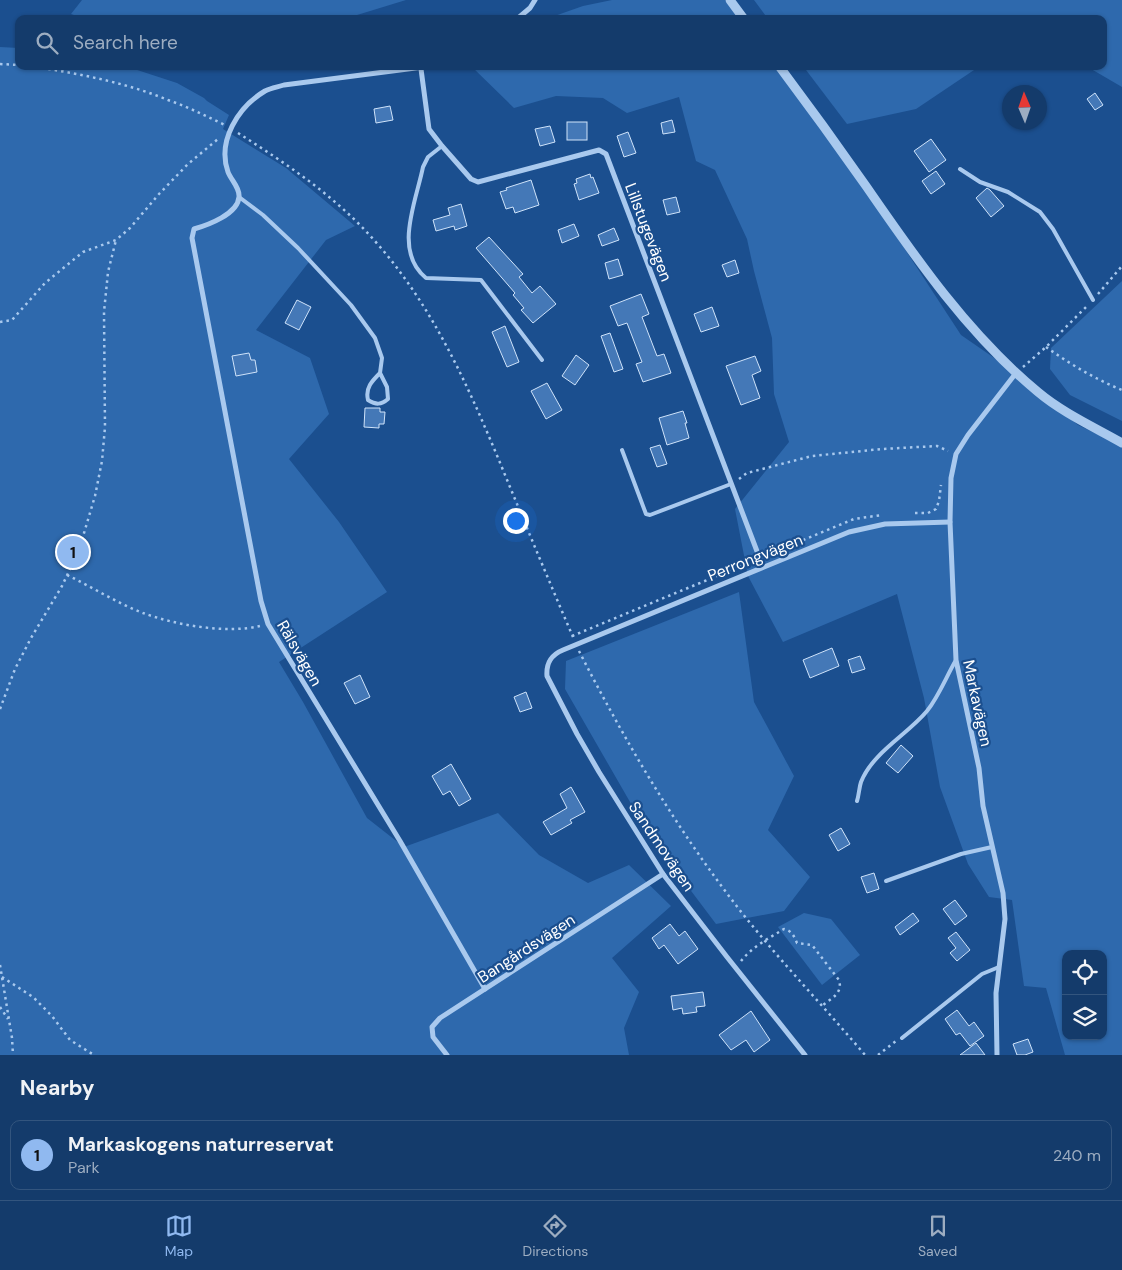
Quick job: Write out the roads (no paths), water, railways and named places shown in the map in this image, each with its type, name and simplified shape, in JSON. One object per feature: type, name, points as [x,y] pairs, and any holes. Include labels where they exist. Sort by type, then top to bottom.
[{"type":"street","points":[[522,15],[530,8],[535,0]]},
{"type":"street","points":[[730,0],[741,15]]},
{"type":"street","points":[[239,197],[237,188],[228,173],[224,154],[226,140],[238,116],[255,98],[266,90],[284,85],[412,70]]},
{"type":"street","name":"Lillstugevägen","points":[[421,70],[429,129],[471,179],[478,182],[598,150],[606,154],[763,567]]},
{"type":"street","points":[[783,70],[901,237],[945,295],[987,343],[1016,373],[1040,393],[1067,412],[1122,444]]},
{"type":"street","name":"Rälsvägen","points":[[239,197],[235,207],[223,217],[206,226],[194,229],[192,238],[261,600],[268,624],[400,841],[485,989]]},
{"type":"street","name":"Markavägen","points":[[997,1055],[996,993],[1005,919],[999,871],[992,847],[979,768],[956,660],[950,522],[951,478],[956,454],[968,435],[1016,373]]},
{"type":"street","name":"Perrongvägen","points":[[576,644],[849,532],[866,527],[902,523],[950,522]]},
{"type":"street","name":"Sandmovägen","points":[[576,644],[554,654],[547,669],[547,676],[577,734],[663,874],[805,1055]]},
{"type":"street","name":"Bangårdsvägen","points":[[447,1055],[433,1037],[432,1027],[440,1018],[663,874]]},
{"type":"lane","points":[[442,146],[428,158],[423,167],[407,236],[409,254],[419,273],[426,278],[482,280],[542,360]]},
{"type":"lane","points":[[960,169],[980,182],[1008,192],[1040,212],[1053,229],[1093,300]]},
{"type":"lane","points":[[239,197],[263,215],[298,248],[351,305],[375,338],[382,358],[380,373],[387,387],[388,399],[383,403],[374,404],[368,400],[366,392],[371,382],[380,373]]},
{"type":"lane","points":[[622,450],[646,514],[650,515],[731,484]]},
{"type":"lane","points":[[858,801],[861,783],[866,773],[880,755],[925,713],[956,660]]},
{"type":"lane","points":[[886,881],[961,854],[992,847]]},
{"type":"lane","points":[[902,1038],[982,974],[999,967]]},
{"type":"place","name":"Markaskogens naturreservat","points":[[73,552]]}]
